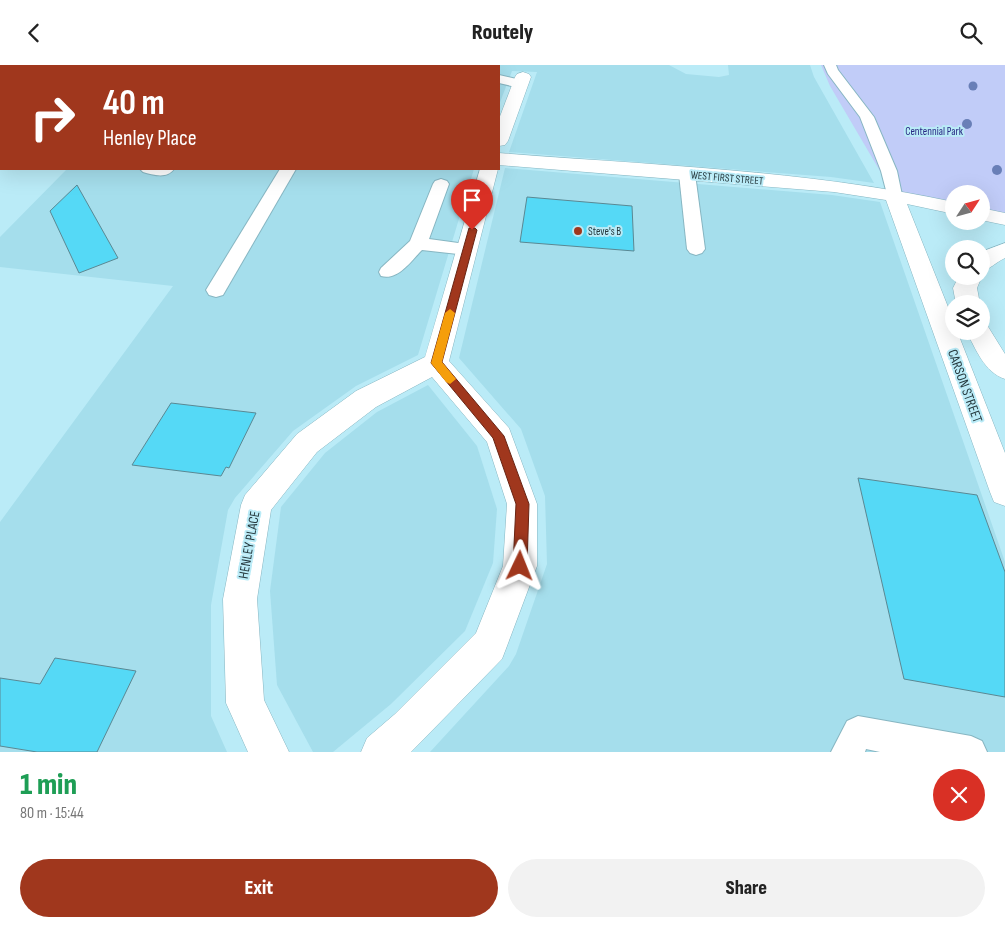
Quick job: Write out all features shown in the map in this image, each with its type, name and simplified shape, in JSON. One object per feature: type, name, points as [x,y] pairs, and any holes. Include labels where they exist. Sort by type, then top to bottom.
[{"type":"street","points":[[500,138],[521,81]]},
{"type":"street","name":"WEST FIRST STREET","points":[[500,159],[834,186],[945,205]]},
{"type":"street","points":[[381,752],[409,728],[489,646],[520,566],[522,504],[498,436],[436,363],[490,170]]},
{"type":"street","name":"CARSON STREET","points":[[894,195],[1005,493]]},
{"type":"street","points":[[990,215],[1005,219]]},
{"type":"street","points":[[990,256],[1005,251]]},
{"type":"street","points":[[983,340],[996,361],[1005,369]]},
{"type":"street","name":"HENLEY PLACE","points":[[269,752],[245,703],[240,599],[256,505],[307,443],[366,399],[436,363]]},
{"type":"lane","points":[[830,65],[832,71],[867,117],[889,171],[894,195]]},
{"type":"lane","points":[[500,79],[521,81]]},
{"type":"lane","points":[[216,290],[287,170]]},
{"type":"lane","points":[[687,174],[696,249]]},
{"type":"lane","points":[[388,272],[418,244],[441,184]]},
{"type":"lane","points":[[418,244],[467,249]]},
{"type":"lane","points":[[847,752],[858,732],[972,752]]},
{"type":"shaded area","points":[[500,65],[669,65],[686,74],[719,77],[729,75],[728,65],[810,65],[814,77],[874,183],[831,177],[509,152],[537,72],[512,71],[500,102]]},
{"type":"shaded area","points":[[505,168],[832,195],[880,202],[1005,562],[1005,752],[430,752],[509,666],[516,654],[547,564],[545,496],[521,429],[459,358]]},
{"type":"shaded area","points":[[66,170],[474,170],[418,355],[356,386],[293,431],[235,498],[228,510],[211,605],[211,716],[227,752],[0,752],[0,522],[173,286],[0,267],[0,237]]},
{"type":"shaded area","points":[[428,385],[477,446],[497,509],[493,563],[465,631],[391,704],[333,752],[313,752],[277,685],[270,591],[281,507],[325,453],[377,412]]},
{"type":"green space","name":"Centennial Park","points":[[821,65],[1005,65],[1005,219],[990,216],[990,185],[945,185],[945,206],[894,195],[830,86]]},
{"type":"building","points":[[77,185],[118,258],[79,273],[50,211]]},
{"type":"building","name":"Steve's B","points":[[527,197],[632,206],[634,251],[520,242]]},
{"type":"building","points":[[171,403],[256,413],[229,468],[226,467],[221,476],[132,465]]},
{"type":"building","points":[[858,478],[977,495],[1005,572],[1005,697],[904,679]]},
{"type":"building","points":[[55,658],[136,671],[97,752],[37,752],[0,746],[0,678],[40,684]]},
{"type":"slow traffic","points":[[450,313],[436,363],[450,379]]},
{"type":"place","name":"Steve's B","points":[[578,231]]},
{"type":"route","points":[[472,230],[436,363],[498,436],[522,504],[520,566]]}]
